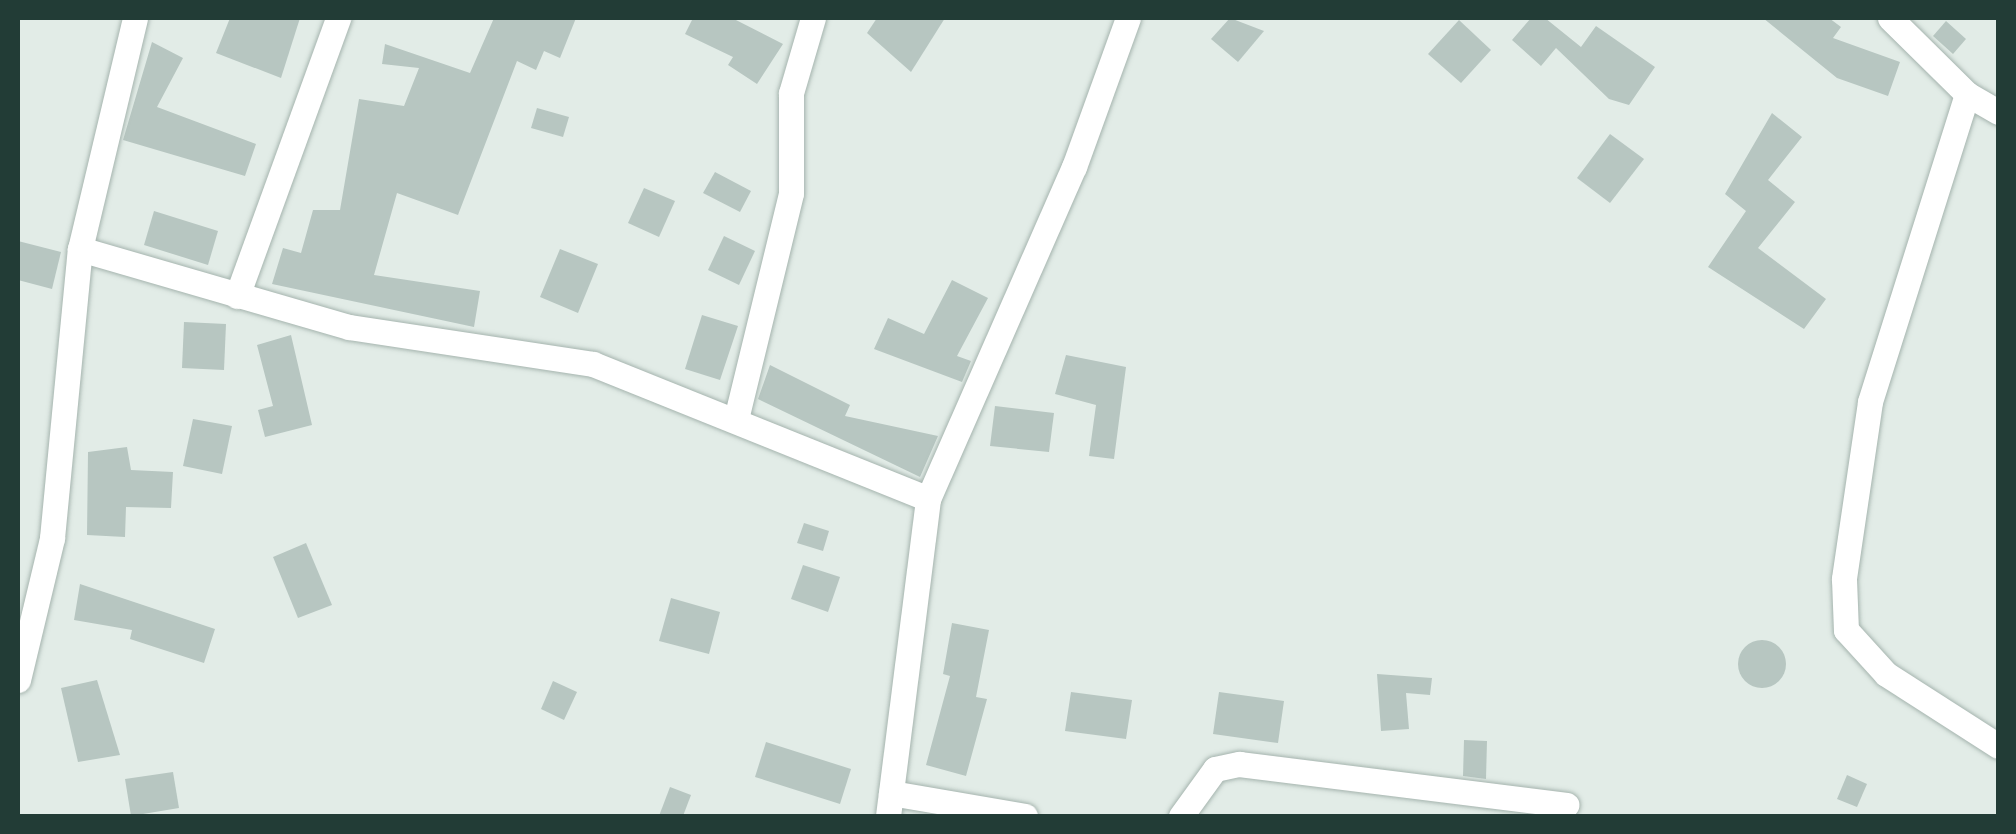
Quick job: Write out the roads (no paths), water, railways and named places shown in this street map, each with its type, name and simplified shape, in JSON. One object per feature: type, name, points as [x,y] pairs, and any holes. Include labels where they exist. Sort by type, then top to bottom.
[{"type":"street","points":[[18,680],[52,538],[80,249],[135,18]]},
{"type":"street","points":[[237,296],[338,18]]},
{"type":"street","points":[[737,415],[791,193],[790,93],[813,18]]},
{"type":"street","points":[[1024,816],[890,805],[928,499],[1074,167],[1128,18]]},
{"type":"street","points":[[1890,18],[1967,94],[1998,112]]},
{"type":"street","points":[[1967,94],[1870,402],[1844,579],[1846,630],[1886,674],[1998,746]]},
{"type":"street","points":[[80,249],[349,326],[592,364],[737,415],[928,499]]},
{"type":"street","points":[[1181,816],[1215,770],[1239,764],[1566,805]]}]
